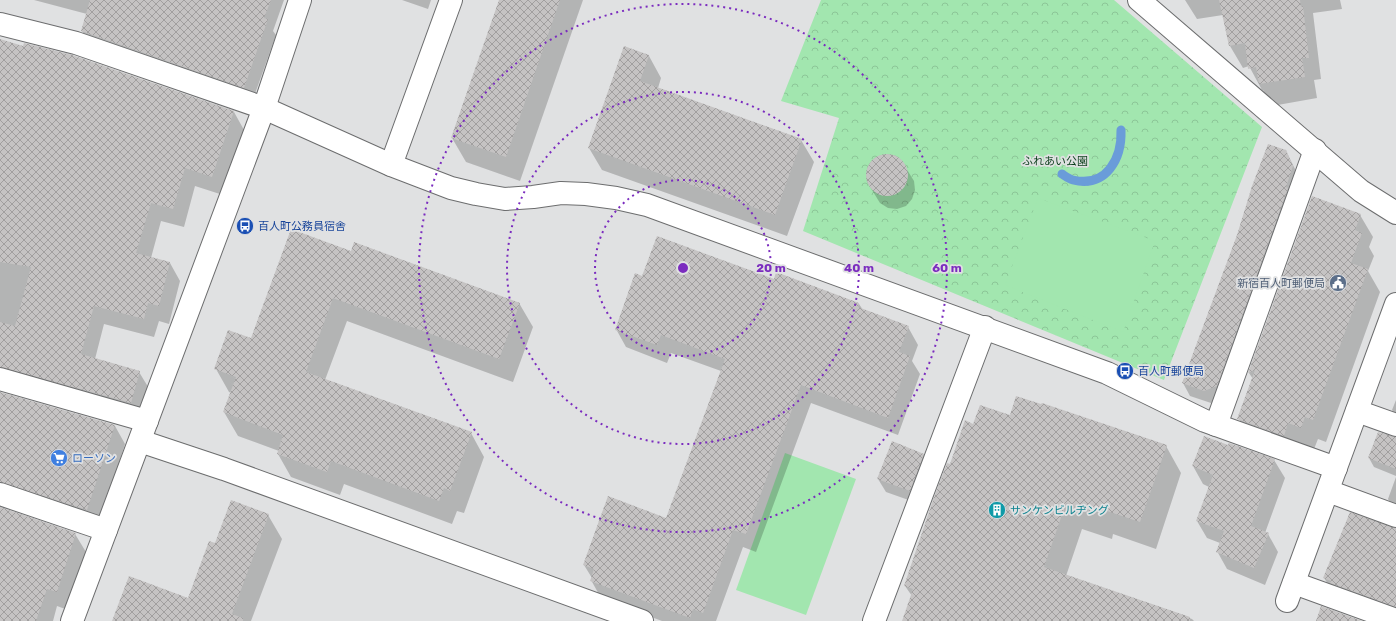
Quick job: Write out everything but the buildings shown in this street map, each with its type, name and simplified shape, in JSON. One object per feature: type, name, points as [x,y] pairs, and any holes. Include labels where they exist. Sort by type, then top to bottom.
[{"type":"street","points":[[72,621],[264,108],[300,0]]},
{"type":"street","points":[[391,165],[451,0]]},
{"type":"street","points":[[1139,0],[1361,191],[1396,213]]},
{"type":"street","points":[[0,24],[76,43],[264,108],[391,165],[451,188],[505,199],[561,193],[586,194],[616,198],[647,205],[1107,372],[1216,425],[1336,468]]},
{"type":"street","points":[[1216,425],[1315,150]]},
{"type":"street","points":[[1396,304],[1390,337],[1357,411],[1290,592],[1396,620]]},
{"type":"street","points":[[874,621],[985,327]]},
{"type":"street","points":[[0,379],[143,431],[224,469],[642,621]]},
{"type":"street","points":[[1357,411],[1396,425]]},
{"type":"street","points":[[1328,491],[1396,516]]},
{"type":"street","points":[[0,494],[106,530]]},
{"type":"green space","name":"ふれあい公園","points":[[821,0],[1114,0],[1262,127],[1164,380],[803,231],[839,118],[781,101]]},
{"type":"green space","points":[[1038,198],[1155,241],[1123,332],[1005,285]]},
{"type":"green space","points":[[785,453],[856,479],[806,615],[736,590]]},
{"type":"waterway","points":[[1062,174],[1072,180],[1085,181],[1095,180],[1103,175],[1110,168],[1119,151],[1121,130]]},
{"type":"place","name":"百人町公務員宿舎","points":[[245,226]]},
{"type":"place","name":"新宿百人町郵便局","points":[[1338,283]]},
{"type":"place","name":"百人町郵便局","points":[[1125,371]]},
{"type":"place","name":"ローソン","points":[[59,458]]},
{"type":"place","name":"サンケンビルヂング","points":[[997,510]]}]
